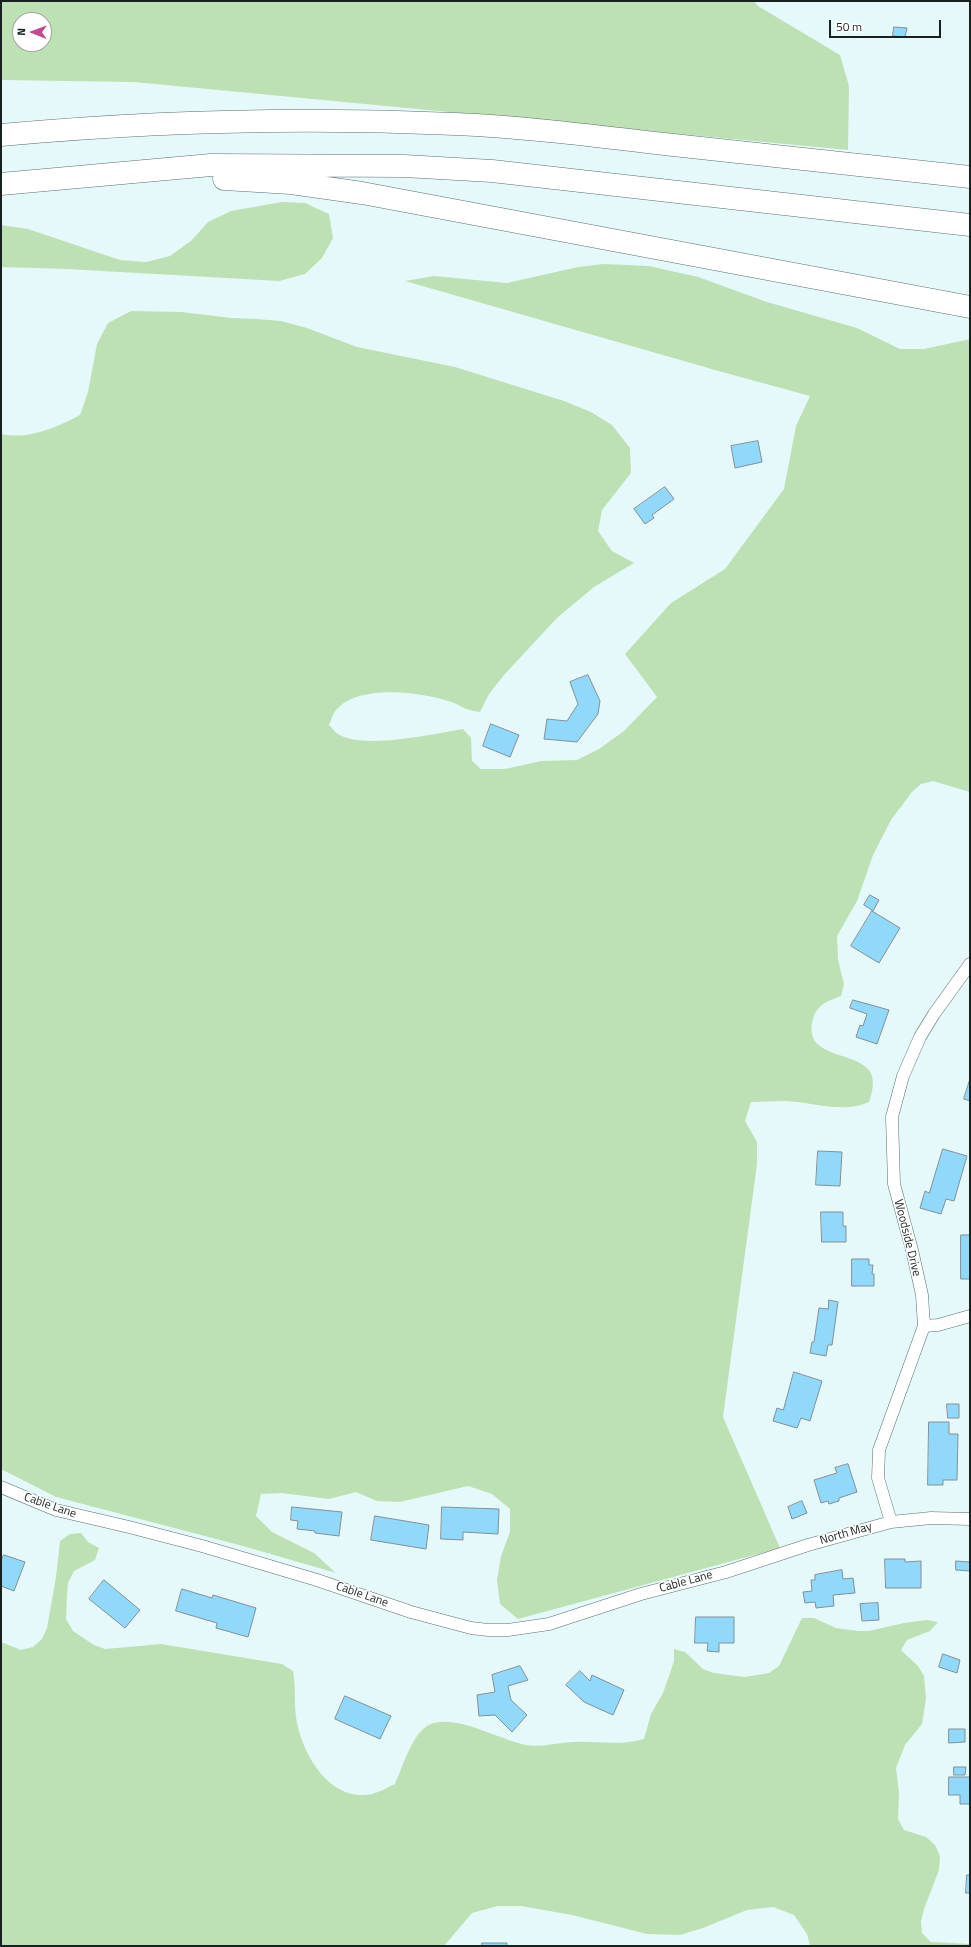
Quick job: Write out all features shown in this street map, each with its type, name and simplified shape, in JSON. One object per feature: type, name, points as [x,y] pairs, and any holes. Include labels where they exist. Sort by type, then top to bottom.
[{"type":"highway","points":[[1,135],[100,126],[218,121],[319,119],[458,124],[620,139],[970,177]]},
{"type":"highway","points":[[1,184],[211,165],[404,166],[492,171],[970,225]]},
{"type":"highway","points":[[137,172],[291,184],[362,193],[970,306]]},
{"type":"street","name":"Woodside Drive","points":[[891,1522],[878,1478],[879,1450],[924,1326],[922,1295],[912,1250],[899,1208],[894,1184],[892,1117],[903,1076],[920,1037],[934,1014],[970,964]]},
{"type":"street","points":[[924,1326],[970,1316]]},
{"type":"street","name":"Cable Lane","points":[[1,1487],[56,1510],[128,1526],[202,1546],[317,1580],[411,1612],[482,1630],[508,1630],[550,1624],[641,1594],[726,1572]]},
{"type":"street","name":"North May","points":[[726,1572],[808,1545],[891,1522],[931,1518],[970,1519]]},
{"type":"green space","points":[[1,1],[754,1],[758,6],[840,55],[849,86],[848,150],[134,82],[1,80]]},
{"type":"green space","points":[[282,202],[305,203],[329,214],[333,238],[322,258],[305,274],[279,281],[67,269],[1,267],[1,225],[28,229],[120,260],[146,262],[170,256],[192,240],[208,222],[231,211]]},
{"type":"green space","points":[[604,264],[649,266],[698,277],[767,302],[857,328],[900,349],[924,349],[970,339],[970,792],[933,781],[921,784],[912,792],[891,820],[873,855],[857,901],[837,936],[838,960],[844,984],[841,996],[826,1002],[819,1008],[812,1023],[812,1034],[816,1042],[823,1048],[862,1064],[869,1070],[873,1082],[869,1102],[849,1107],[838,1107],[785,1101],[751,1102],[745,1121],[757,1142],[757,1164],[723,1417],[780,1548],[518,1619],[500,1604],[497,1580],[501,1556],[510,1532],[510,1509],[492,1494],[468,1486],[400,1502],[377,1501],[356,1492],[329,1499],[282,1493],[261,1494],[256,1516],[272,1532],[314,1553],[336,1573],[243,1546],[56,1497],[1,1469],[1,434],[22,435],[42,432],[80,415],[88,392],[97,344],[108,323],[131,311],[181,312],[232,318],[281,321],[307,328],[357,347],[455,367],[564,401],[591,412],[612,425],[630,448],[631,473],[602,510],[598,531],[612,551],[634,563],[594,587],[557,618],[504,675],[489,694],[480,712],[436,698],[388,692],[356,697],[343,704],[334,713],[329,725],[338,734],[350,739],[364,741],[381,741],[417,737],[463,729],[471,738],[472,761],[481,769],[505,769],[541,761],[577,760],[599,749],[624,731],[657,697],[625,654],[671,603],[725,569],[784,489],[796,426],[810,396],[405,281],[434,276],[507,283],[578,267]]},
{"type":"green space","points":[[81,1533],[88,1542],[99,1548],[95,1560],[74,1571],[68,1583],[66,1619],[73,1631],[94,1645],[105,1649],[161,1644],[282,1664],[293,1671],[296,1717],[304,1745],[311,1759],[330,1783],[343,1791],[357,1795],[372,1794],[395,1784],[412,1744],[422,1730],[437,1722],[462,1724],[515,1742],[532,1746],[575,1742],[627,1742],[644,1739],[651,1714],[663,1693],[674,1661],[674,1649],[685,1652],[703,1669],[714,1673],[745,1677],[769,1673],[779,1666],[802,1618],[814,1618],[836,1628],[858,1631],[869,1631],[904,1623],[927,1620],[938,1622],[930,1631],[907,1640],[901,1650],[918,1666],[924,1676],[926,1699],[922,1724],[905,1745],[896,1768],[899,1793],[898,1819],[904,1830],[926,1837],[935,1845],[940,1856],[939,1870],[921,1921],[922,1933],[931,1942],[970,1944],[970,1946],[810,1946],[807,1934],[794,1915],[773,1907],[747,1910],[703,1928],[680,1935],[647,1934],[572,1915],[521,1906],[498,1906],[472,1913],[444,1946],[1,1946],[1,1642],[21,1650],[33,1647],[42,1639],[47,1628],[56,1577],[60,1541],[70,1534]]},
{"type":"building","points":[[894,27],[907,28],[905,37],[893,36]]},
{"type":"building","points":[[758,441],[762,462],[735,468],[731,446]]},
{"type":"building","points":[[665,487],[674,499],[652,515],[654,518],[645,524],[634,509]]},
{"type":"building","points":[[588,675],[600,701],[598,714],[577,742],[544,739],[547,719],[567,721],[578,704],[570,682]]},
{"type":"building","points":[[491,724],[519,735],[510,757],[483,746]]},
{"type":"building","points":[[870,895],[879,900],[873,911],[864,905]]},
{"type":"building","points":[[872,911],[900,928],[879,963],[851,946]]},
{"type":"building","points":[[853,1000],[889,1010],[877,1044],[856,1037],[860,1025],[863,1026],[867,1014],[850,1008]]},
{"type":"building","points":[[970,1079],[970,1101],[964,1099]]},
{"type":"building","points":[[943,1149],[967,1156],[954,1201],[946,1199],[941,1214],[920,1208],[925,1191],[929,1193]]},
{"type":"building","points":[[818,1151],[842,1152],[840,1186],[816,1185]]},
{"type":"building","points":[[821,1212],[843,1212],[843,1226],[846,1226],[846,1242],[822,1242]]},
{"type":"building","points":[[961,1235],[970,1235],[970,1279],[961,1279]]},
{"type":"building","points":[[852,1259],[869,1259],[869,1265],[873,1265],[872,1274],[874,1274],[874,1286],[852,1286]]},
{"type":"building","points":[[829,1300],[838,1302],[832,1345],[828,1345],[826,1356],[810,1353],[812,1342],[814,1342],[819,1308],[828,1309]]},
{"type":"building","points":[[794,1372],[822,1381],[810,1421],[801,1418],[797,1428],[773,1421],[777,1408],[783,1410]]},
{"type":"building","points":[[947,1404],[959,1404],[959,1418],[948,1418]]},
{"type":"building","points":[[929,1422],[949,1422],[949,1434],[958,1434],[957,1480],[943,1480],[943,1485],[928,1485]]},
{"type":"building","points":[[848,1464],[857,1492],[839,1498],[839,1501],[829,1504],[828,1501],[821,1503],[814,1480],[837,1473],[835,1468]]},
{"type":"building","points":[[802,1501],[807,1513],[792,1519],[788,1507]]},
{"type":"building","points":[[292,1507],[342,1512],[339,1536],[297,1529],[298,1521],[291,1520]]},
{"type":"building","points":[[442,1507],[499,1509],[498,1534],[463,1532],[463,1540],[441,1539]]},
{"type":"building","points":[[375,1516],[429,1525],[426,1549],[371,1540]]},
{"type":"building","points":[[4,1555],[25,1562],[14,1591],[1,1586],[1,1561]]},
{"type":"building","points":[[885,1559],[905,1559],[905,1562],[921,1561],[921,1588],[886,1588]]},
{"type":"building","points":[[956,1561],[970,1562],[970,1571],[956,1570]]},
{"type":"building","points":[[842,1570],[843,1579],[853,1578],[855,1593],[833,1595],[834,1606],[816,1608],[815,1602],[805,1603],[803,1592],[812,1591],[811,1580],[815,1580],[815,1575]]},
{"type":"building","points":[[104,1580],[140,1610],[125,1628],[89,1599]]},
{"type":"building","points":[[182,1589],[212,1598],[213,1595],[256,1608],[248,1637],[216,1628],[217,1623],[176,1611]]},
{"type":"building","points":[[878,1603],[879,1620],[862,1621],[860,1604]]},
{"type":"building","points":[[696,1617],[734,1617],[734,1643],[719,1643],[719,1652],[707,1651],[708,1643],[695,1643]]},
{"type":"building","points":[[943,1654],[960,1660],[957,1673],[939,1667]]},
{"type":"building","points":[[520,1666],[528,1680],[508,1686],[511,1700],[527,1715],[512,1732],[495,1715],[479,1716],[477,1695],[495,1692],[492,1675]]},
{"type":"building","points":[[580,1671],[590,1681],[592,1675],[624,1690],[613,1715],[584,1702],[566,1685]]},
{"type":"building","points":[[345,1696],[391,1716],[380,1739],[335,1719]]},
{"type":"building","points":[[949,1729],[965,1729],[965,1742],[949,1743]]},
{"type":"building","points":[[954,1767],[966,1767],[965,1775],[954,1775]]},
{"type":"building","points":[[949,1777],[970,1777],[970,1804],[960,1804],[960,1795],[949,1795]]},
{"type":"building","points":[[967,1875],[970,1875],[970,1893],[966,1893]]},
{"type":"building","points":[[482,1943],[507,1943],[507,1946],[482,1946]]}]
